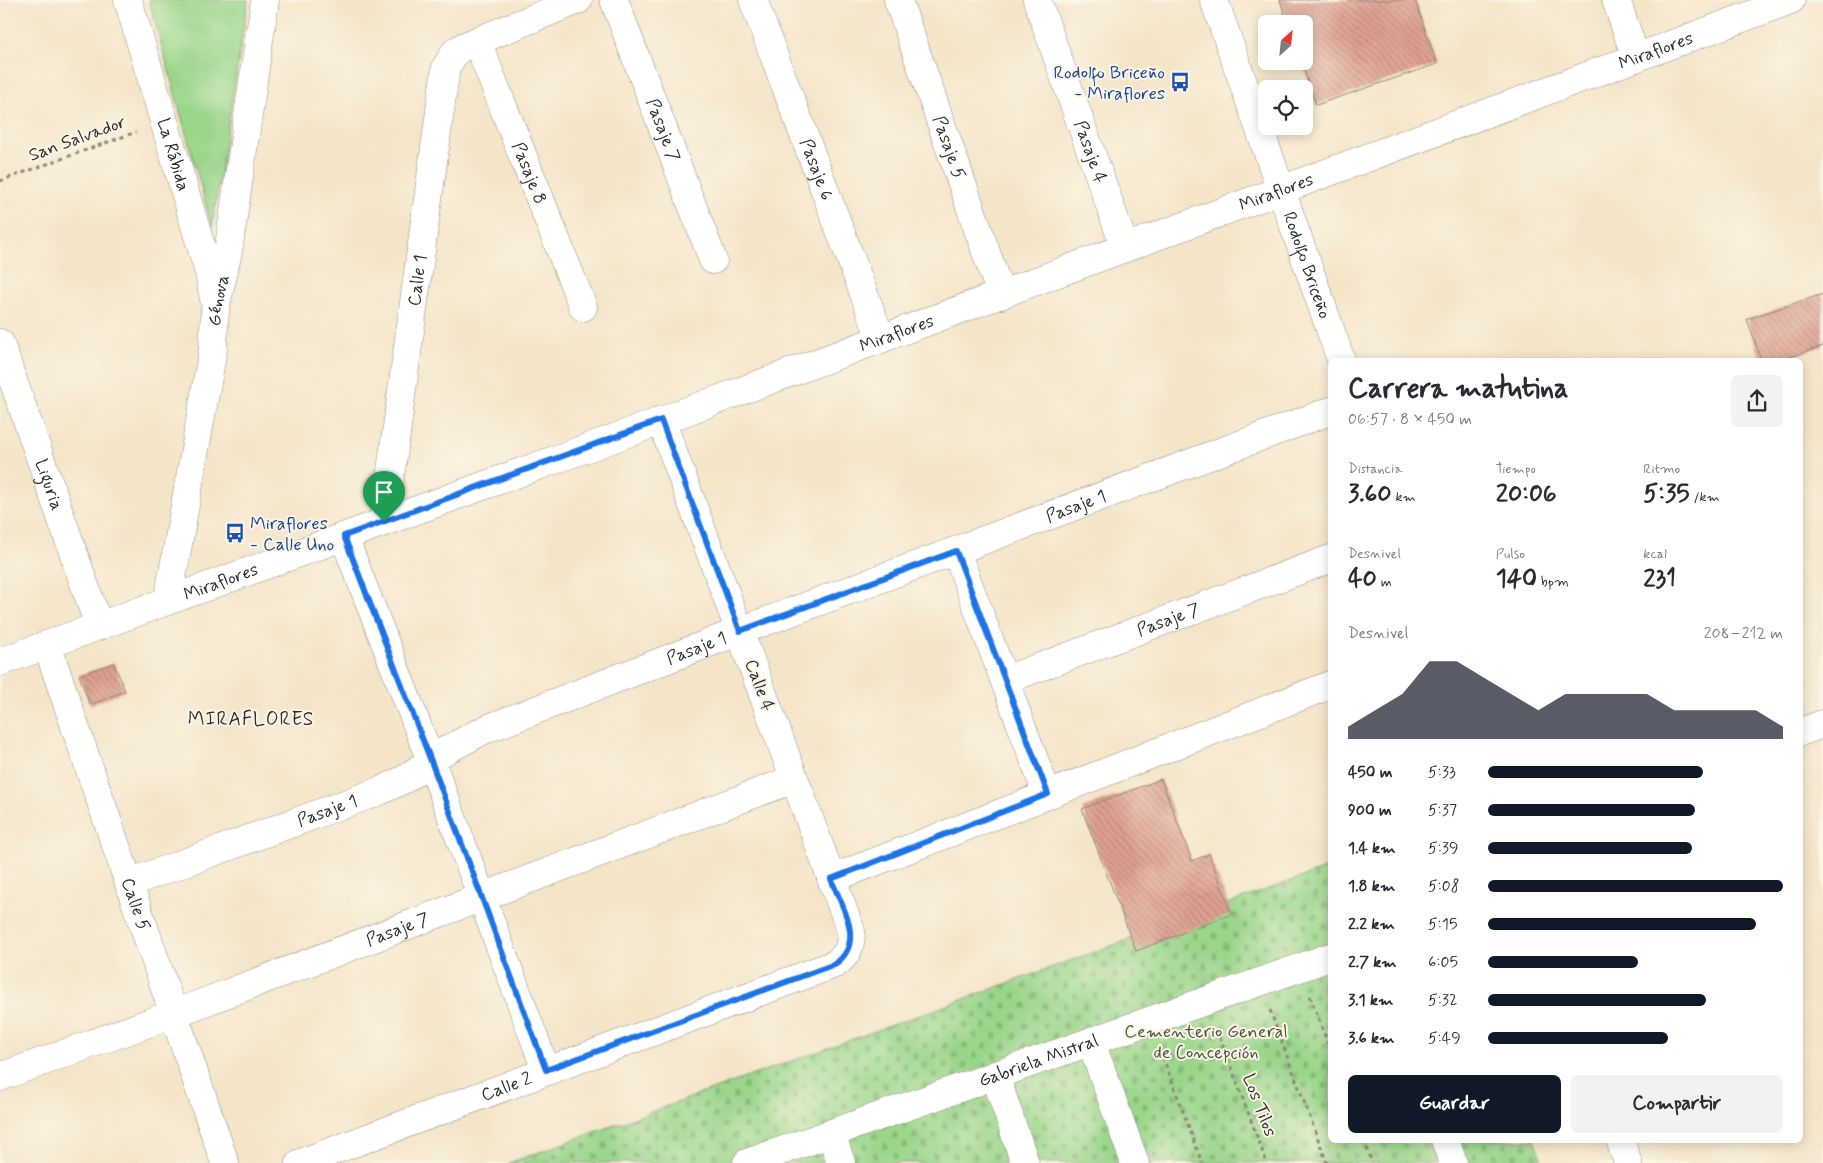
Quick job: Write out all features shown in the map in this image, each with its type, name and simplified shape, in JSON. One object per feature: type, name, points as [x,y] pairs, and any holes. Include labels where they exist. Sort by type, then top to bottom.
[{"type":"street","name":"La Rábida","points":[[128,0],[209,273],[215,310]]},
{"type":"street","name":"Génova","points":[[168,600],[213,349],[215,310],[228,252],[265,0]]},
{"type":"street","points":[[471,43],[578,0]]},
{"type":"street","name":"Pasaje 7","points":[[614,0],[713,260]]},
{"type":"street","name":"Pasaje 6","points":[[753,0],[881,339]]},
{"type":"street","name":"Pasaje 5","points":[[898,0],[1002,294]]},
{"type":"street","name":"Pasaje 4","points":[[1037,0],[1124,248]]},
{"type":"street","name":"Rodolfo Briceño","points":[[1214,0],[1280,191],[1341,358]]},
{"type":"street","points":[[1616,0],[1636,58]]},
{"type":"street","name":"Miraflores","points":[[0,662],[881,339],[1791,0]]},
{"type":"street","name":"Pasaje 8","points":[[471,43],[583,307]]},
{"type":"street","name":"Calle 1","points":[[384,522],[443,75],[449,59],[471,43]]},
{"type":"street","name":"Liguria","points":[[0,343],[99,626]]},
{"type":"street","name":"Pasaje 1","points":[[129,883],[380,791],[405,779],[454,744],[484,730],[740,631],[1328,412]]},
{"type":"street","name":"Calle 4","points":[[661,420],[851,931],[849,950]]},
{"type":"street","points":[[344,536],[431,761],[480,898],[546,1070]]},
{"type":"street","points":[[956,551],[1048,794]]},
{"type":"street","name":"Pasaje 7","points":[[1005,680],[1328,560]]},
{"type":"street","name":"Calle 5","points":[[47,645],[224,1163]]},
{"type":"street","points":[[831,879],[1328,686]]},
{"type":"street","points":[[1803,731],[1823,724]]},
{"type":"street","name":"Pasaje 7","points":[[0,1077],[174,1014],[794,779]]},
{"type":"street","name":"Calle 2","points":[[300,1163],[835,964],[849,950]]},
{"type":"street","name":"Gabriela Mistral","points":[[747,1163],[1328,958]]},
{"type":"street","points":[[1091,1042],[1134,1163]]},
{"type":"street","points":[[995,1075],[1025,1163]]},
{"type":"street","points":[[831,1133],[841,1163]]},
{"type":"street","points":[[1446,1143],[1453,1163]]},
{"type":"street","points":[[1621,1143],[1628,1163]]},
{"type":"path","name":"San Salvador","points":[[0,181],[164,121]]},
{"type":"path","points":[[1300,967],[1328,1044]]},
{"type":"path","points":[[1259,982],[1327,1163]]},
{"type":"path","name":"Los Tilos","points":[[1206,1001],[1267,1163]]},
{"type":"path","points":[[1150,1020],[1202,1163]]},
{"type":"path","points":[[1365,1143],[1372,1163]]},
{"type":"green space","points":[[149,0],[248,0],[212,227]]},
{"type":"green space","name":"Cementerio General de Concepción","points":[[1328,868],[1328,1143],[1535,1143],[1543,1163],[509,1163]]},
{"type":"building","points":[[1280,0],[1415,0],[1437,64],[1316,105],[1313,96],[1313,80],[1307,80],[1304,70],[1313,70],[1313,15],[1285,15]]},
{"type":"building","points":[[1823,294],[1823,346],[1787,358],[1760,358],[1747,319]]},
{"type":"building","points":[[114,663],[125,691],[90,705],[79,675]]},
{"type":"building","points":[[1161,779],[1192,861],[1209,854],[1232,914],[1136,951],[1082,809]]},
{"type":"place","name":"Rodolfo Briceño - Miraflores","points":[[1180,82]]},
{"type":"place","name":"Miraflores - Calle Uno","points":[[235,533]]},
{"type":"district","name":"MIRAFLORES","points":[[251,718]]},
{"type":"route","points":[[661,420],[740,631],[956,551],[1048,794],[831,879],[851,931],[849,950],[835,964],[546,1070],[480,898],[431,761],[344,536],[384,522],[661,420]]}]
